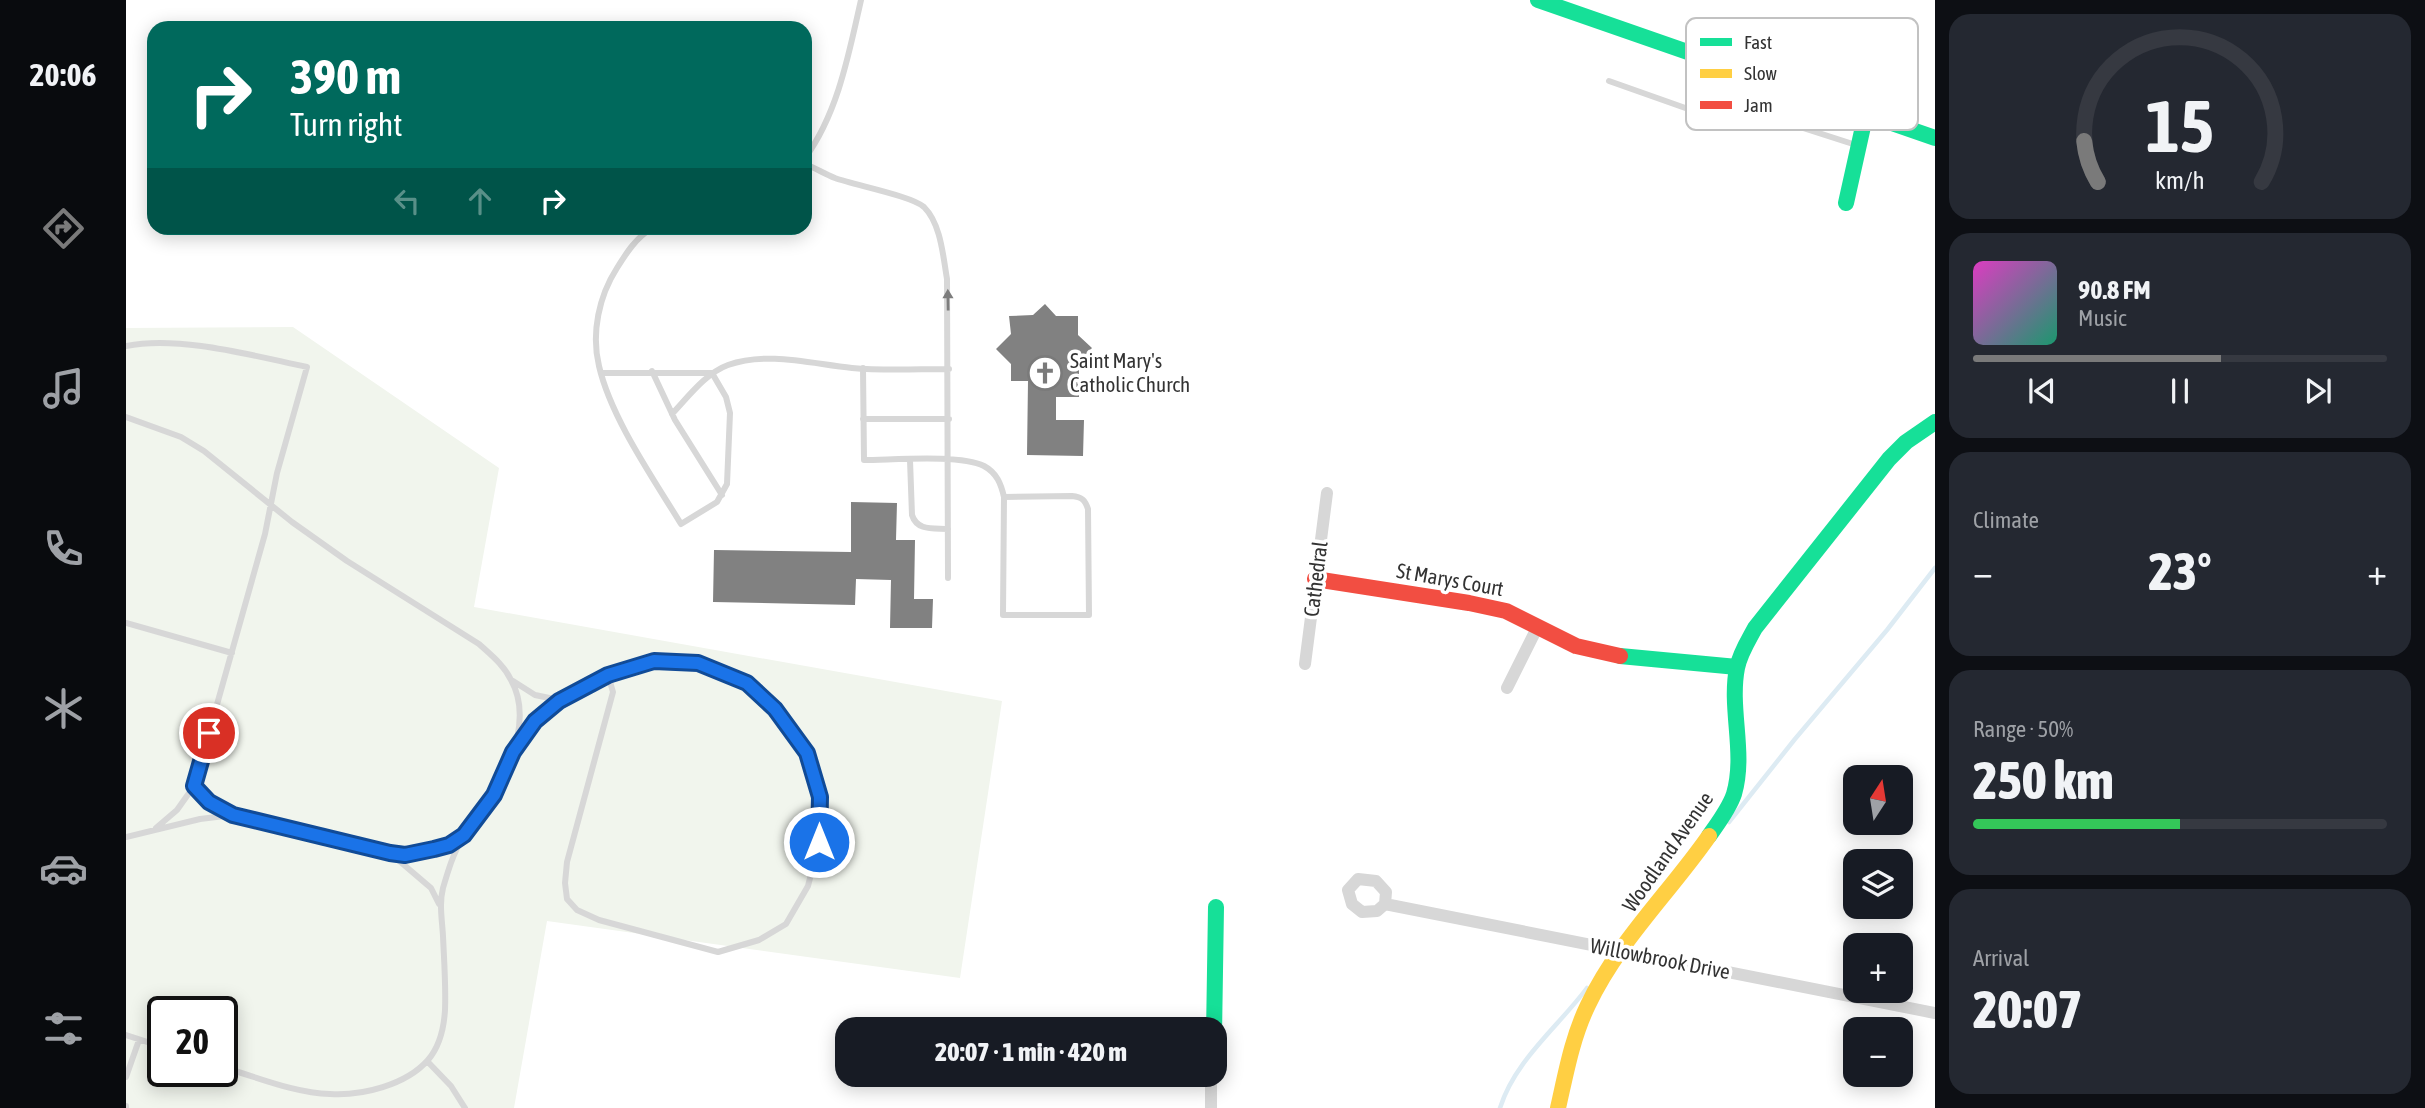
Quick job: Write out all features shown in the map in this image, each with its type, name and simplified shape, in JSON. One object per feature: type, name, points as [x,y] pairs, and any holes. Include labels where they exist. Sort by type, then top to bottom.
[{"type":"street","points":[[1538,0],[1686,51]]},
{"type":"street","points":[[1846,203],[1862,130]]},
{"type":"street","points":[[1913,130],[1935,138]]},
{"type":"street","name":"Woodland Avenue","points":[[1558,1108],[1580,1021],[1595,991],[1729,806],[1735,790],[1737,768],[1737,667],[1743,649],[1755,628],[1871,481],[1906,442],[1935,422]]},
{"type":"street","name":"Cathedral","points":[[1305,664],[1327,493]]},
{"type":"street","name":"St Marys Court","points":[[1315,579],[1506,611],[1576,646],[1628,657],[1737,667]]},
{"type":"street","points":[[1507,688],[1538,626]]},
{"type":"street","name":"Willowbrook Drive","points":[[1385,904],[1935,1013]]},
{"type":"street","points":[[1214,1017],[1216,907]]},
{"type":"street","points":[[1211,1087],[1211,1108]]},
{"type":"lane","points":[[812,145],[841,80],[860,0]]},
{"type":"lane","points":[[1609,81],[1686,108]]},
{"type":"lane","points":[[1810,130],[1858,145]]},
{"type":"lane","points":[[812,167],[874,191],[910,199],[923,206],[932,218],[940,241],[947,279],[948,578]]},
{"type":"lane","points":[[642,235],[626,253],[604,290],[598,315],[596,343],[601,373],[617,413],[681,524],[717,502],[726,484],[730,413],[726,397],[712,373]]},
{"type":"lane","points":[[126,346],[158,343],[204,347],[307,366],[277,473],[272,508],[194,786],[177,810],[156,828]]},
{"type":"lane","points":[[671,414],[712,373],[743,361],[798,360],[863,368],[949,369]]},
{"type":"lane","points":[[863,368],[864,460],[965,461],[984,466],[996,475],[1004,497],[1003,615],[1089,615],[1088,509],[1085,501],[1072,496],[1004,497]]},
{"type":"lane","points":[[652,371],[671,414],[722,495]]},
{"type":"lane","points":[[601,373],[712,373]]},
{"type":"lane","points":[[126,417],[181,437],[204,451],[272,508],[347,561],[480,644],[498,661],[512,681],[519,708],[519,725],[513,752],[494,795],[464,835],[446,876],[440,906],[444,1013],[441,1035],[427,1061],[411,1073],[374,1089],[330,1094],[304,1090],[238,1071]]},
{"type":"lane","points":[[863,419],[948,419]]},
{"type":"lane","points":[[910,460],[914,521],[921,527],[948,529]]},
{"type":"lane","points":[[126,623],[232,653]]},
{"type":"lane","points":[[513,752],[535,721],[559,701],[608,675],[654,661],[698,663],[747,683],[775,709],[807,753],[820,797],[819,842],[808,886],[786,924],[759,940],[718,952],[599,920],[577,910],[567,899],[567,862],[613,692],[608,675]]},
{"type":"lane","points":[[512,681],[535,695],[559,701]]},
{"type":"lane","points":[[194,786],[209,802],[233,815],[390,853],[405,855],[434,849],[449,845],[464,835]]},
{"type":"lane","points":[[126,837],[156,828],[233,815]]},
{"type":"lane","points":[[390,853],[431,888],[440,906]]},
{"type":"lane","points":[[126,1035],[147,1042]]},
{"type":"lane","points":[[126,1077],[139,1040]]},
{"type":"lane","points":[[427,1061],[451,1086],[465,1108]]},
{"type":"shaded area","points":[[293,327],[499,468],[474,607],[1002,701],[960,978],[547,921],[514,1108],[126,1108],[126,328]]},
{"type":"building","name":"Saint Mary's Catholic Church","points":[[1045,304],[1056,316],[1078,316],[1078,335],[1092,348],[1079,362],[1079,397],[1056,397],[1056,420],[1084,420],[1083,456],[1027,455],[1028,381],[1011,381],[1011,364],[996,349],[1011,334],[1009,316],[1033,315]]},
{"type":"building","points":[[851,502],[897,503],[896,540],[915,540],[914,599],[933,599],[932,628],[890,628],[891,580],[856,579],[855,605],[713,602],[714,550],[851,552]]},
{"type":"waterway","points":[[1729,822],[1935,568]]},
{"type":"waterway","points":[[1500,1108],[1526,1059],[1587,988]]},
{"type":"traffic: fast","points":[[1538,0],[1686,51]]},
{"type":"traffic: fast","points":[[1846,203],[1862,130]]},
{"type":"traffic: fast","points":[[1912,130],[1935,138]]},
{"type":"traffic: fast","points":[[1709,836],[1734,794],[1738,763],[1735,684],[1738,663],[1747,642],[1755,628],[1889,459],[1906,442],[1935,422]]},
{"type":"traffic: fast","points":[[1620,656],[1737,667]]},
{"type":"traffic: fast","points":[[1214,1017],[1216,907]]},
{"type":"traffic: slow","points":[[1558,1108],[1578,1030],[1600,982],[1629,939],[1709,836]]},
{"type":"traffic: jam","points":[[1315,579],[1506,611],[1576,646],[1620,656]]},
{"type":"place","name":"Saint Mary's Catholic Church","points":[[1045,373]]},
{"type":"route","points":[[209,733],[194,786],[209,802],[233,815],[390,853],[420,853],[449,845],[464,835],[494,795],[513,752],[535,721],[559,701],[608,675],[654,661],[698,663],[747,683],[775,709],[807,753],[820,797],[819,842]]}]
